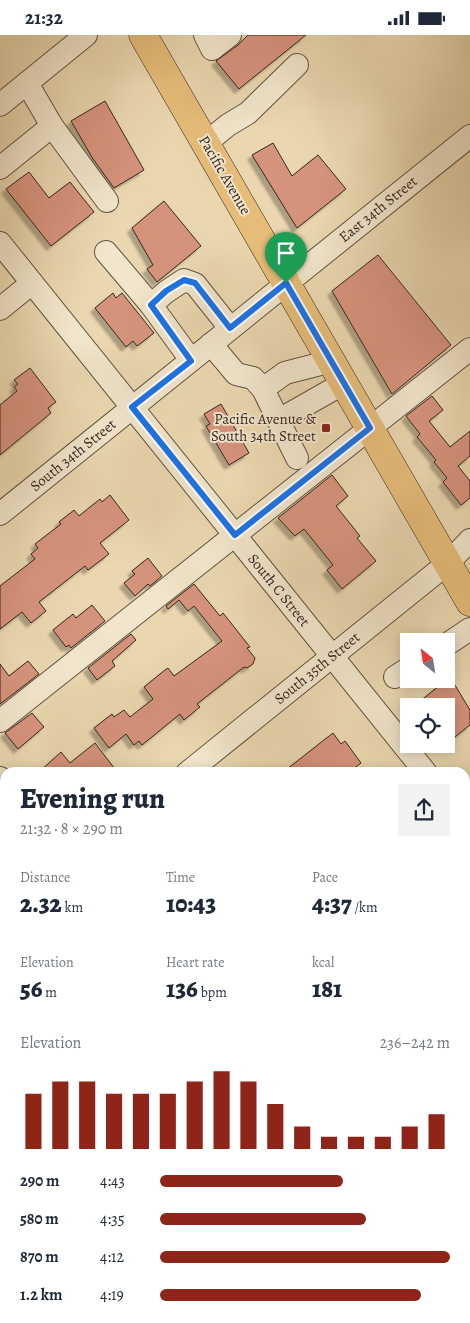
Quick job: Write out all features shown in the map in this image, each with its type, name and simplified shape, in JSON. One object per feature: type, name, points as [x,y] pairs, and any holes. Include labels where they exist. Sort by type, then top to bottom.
[{"type":"main road","name":"Pacific Avenue","points":[[143,35],[470,603]]},
{"type":"street","points":[[0,105],[86,35]]},
{"type":"street","points":[[205,35],[212,49],[230,35]]},
{"type":"street","points":[[206,143],[228,125],[248,113],[297,65]]},
{"type":"street","points":[[27,83],[52,126],[107,201]]},
{"type":"street","points":[[0,168],[52,126]]},
{"type":"street","name":"East 34th Street","points":[[286,283],[470,136]]},
{"type":"street","name":"South C Street","points":[[0,243],[421,767]]},
{"type":"street","points":[[106,252],[151,305],[191,361]]},
{"type":"street","points":[[151,305],[166,291],[184,280],[195,283],[230,328]]},
{"type":"street","points":[[0,309],[32,283]]},
{"type":"street","name":"South 34th Street","points":[[0,513],[286,283]]},
{"type":"street","points":[[211,344],[236,374],[253,379],[263,389],[298,458]]},
{"type":"street","points":[[0,721],[470,349]]},
{"type":"street","points":[[263,389],[285,373],[338,372]]},
{"type":"street","points":[[279,419],[338,372]]},
{"type":"street","name":"South 35th Street","points":[[194,767],[448,563],[470,540]]},
{"type":"street","points":[[455,639],[470,629]]},
{"type":"building","points":[[248,35],[306,35],[239,89],[216,61]]},
{"type":"building","points":[[105,101],[144,170],[114,188],[93,159],[71,121]]},
{"type":"building","points":[[273,143],[292,176],[318,155],[346,189],[297,228],[252,155]]},
{"type":"building","points":[[29,172],[49,198],[70,182],[94,212],[51,246],[6,189]]},
{"type":"building","points":[[164,201],[201,246],[157,282],[147,269],[153,265],[132,228]]},
{"type":"building","points":[[378,255],[451,345],[392,394],[332,291]]},
{"type":"building","points":[[113,293],[116,298],[122,293],[154,333],[137,346],[133,341],[126,347],[95,308]]},
{"type":"building","points":[[30,368],[56,402],[48,408],[51,413],[0,455],[0,405],[17,391],[14,387],[18,384],[14,380]]},
{"type":"building","points":[[432,396],[443,410],[429,421],[450,447],[470,431],[470,456],[458,466],[470,481],[470,498],[461,505],[443,482],[447,478],[434,462],[436,460],[417,437],[420,434],[406,416]]},
{"type":"building","points":[[221,404],[249,453],[229,465],[206,426],[210,424],[204,414]]},
{"type":"building","points":[[332,475],[348,496],[336,506],[360,536],[357,538],[376,561],[342,589],[327,570],[333,565],[304,529],[295,536],[278,518]]},
{"type":"building","points":[[110,495],[129,520],[100,543],[109,554],[88,570],[85,566],[39,602],[46,611],[31,623],[22,612],[0,629],[0,586],[35,559],[31,554],[38,548],[35,544],[61,524],[59,522],[74,510],[79,516],[100,499],[102,502]]},
{"type":"building","points":[[148,558],[162,576],[150,586],[148,584],[135,596],[124,583],[135,574],[132,571]]},
{"type":"building","points":[[194,584],[220,616],[223,613],[250,647],[247,648],[255,658],[253,664],[247,668],[244,667],[197,704],[200,707],[184,720],[180,714],[142,745],[139,741],[134,745],[126,734],[109,748],[94,728],[112,714],[114,717],[124,710],[130,717],[153,699],[144,687],[168,668],[174,676],[222,641],[194,606],[188,611],[179,600],[168,609],[166,606]]},
{"type":"building","points":[[92,605],[105,621],[71,648],[69,645],[66,647],[53,630],[73,614],[76,618]]},
{"type":"building","points":[[131,634],[136,640],[112,661],[115,666],[97,680],[88,668]]},
{"type":"building","points":[[28,661],[39,674],[0,704],[0,664],[9,676]]},
{"type":"building","points":[[455,685],[470,710],[470,725],[455,737],[455,698],[424,698],[436,688],[455,688]]},
{"type":"building","points":[[32,713],[44,727],[18,749],[5,733]]},
{"type":"building","points":[[333,733],[341,744],[345,741],[361,763],[356,767],[290,767]]},
{"type":"building","points":[[95,743],[113,767],[45,767],[61,752],[70,763]]},
{"type":"place","name":"Pacific Avenue & South 34th Street","points":[[326,428]]},
{"type":"route","points":[[184,280],[195,283],[230,328],[286,283],[370,428],[235,535],[132,407],[191,361],[151,305],[166,291],[184,280]]}]
